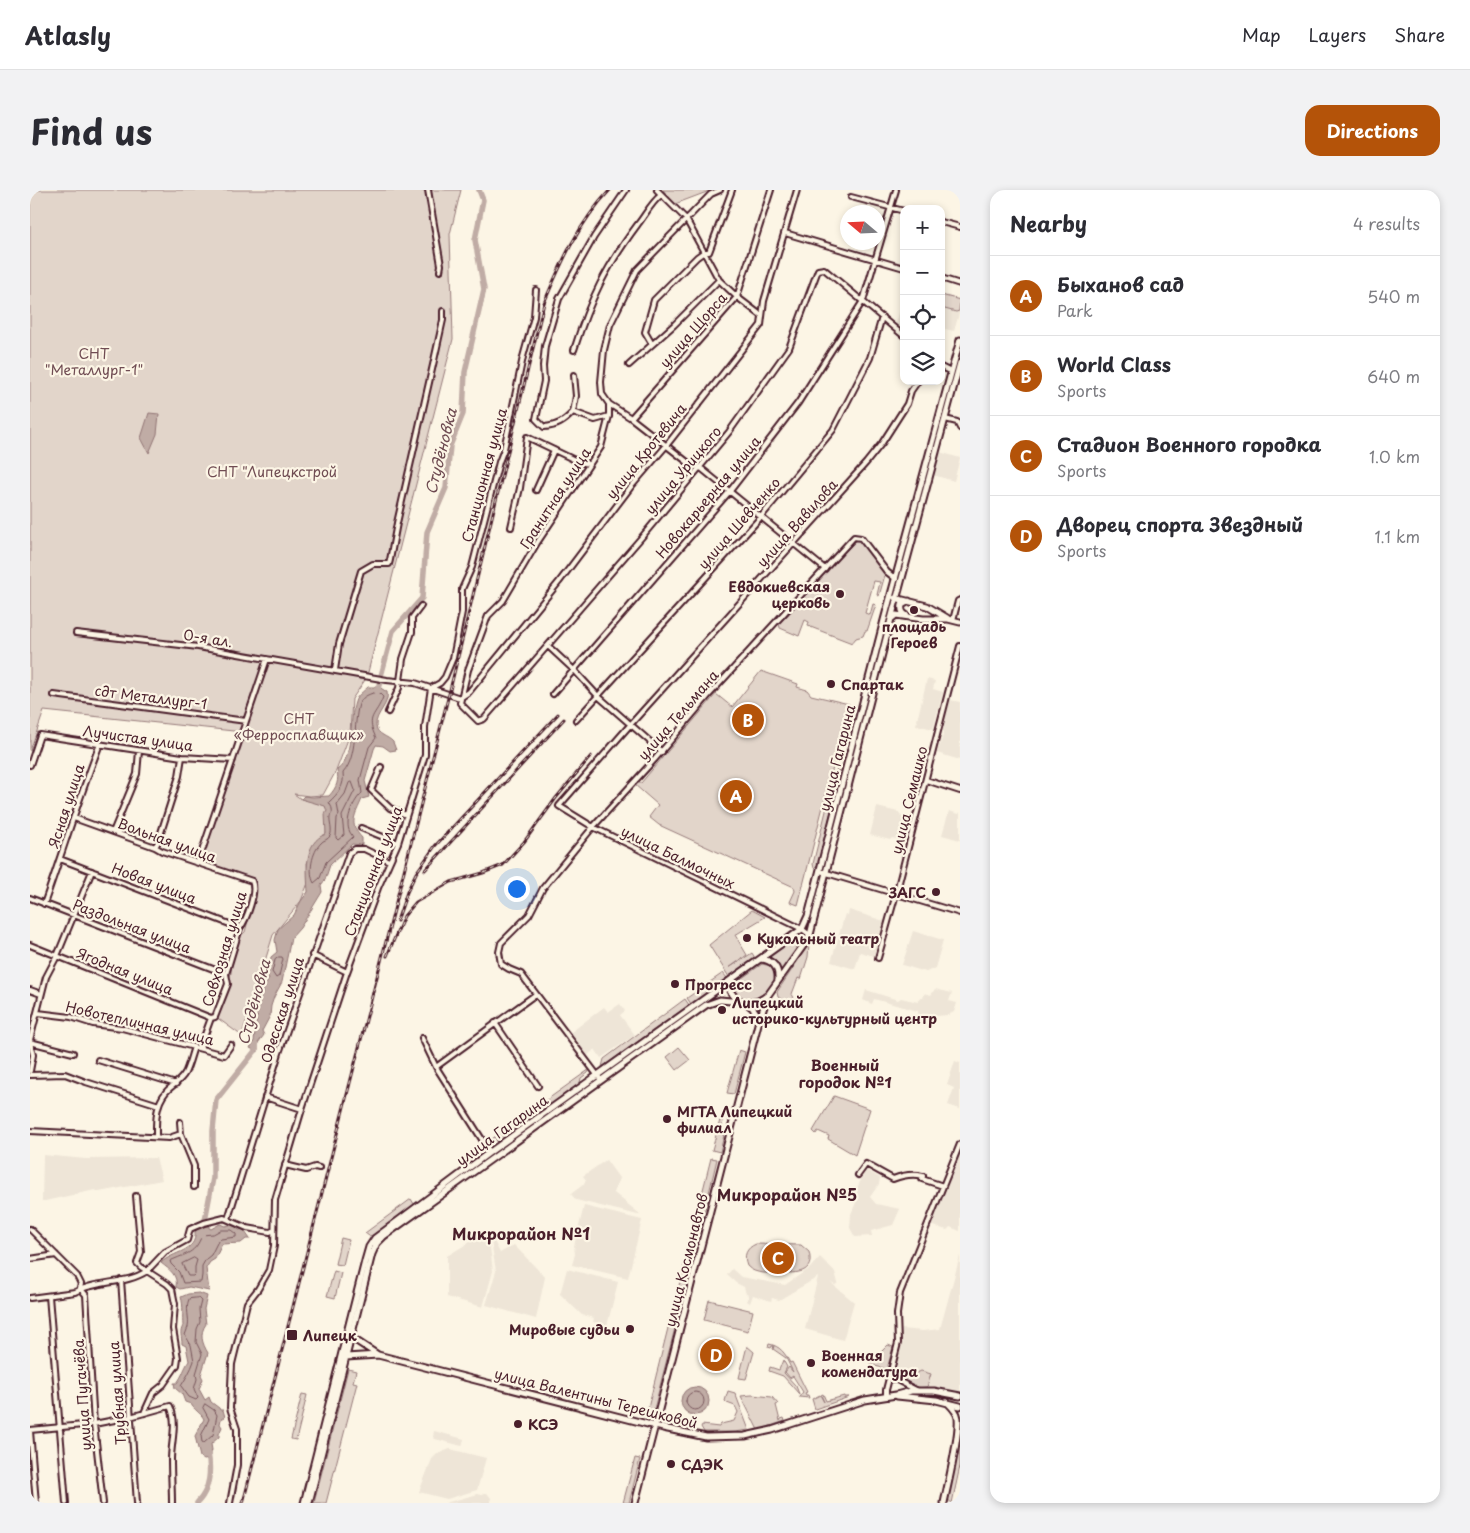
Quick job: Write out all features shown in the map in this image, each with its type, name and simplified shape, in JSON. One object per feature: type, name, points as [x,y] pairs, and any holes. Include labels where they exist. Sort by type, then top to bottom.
[{"type":"main road","name":"улица Гагарина","points":[[802,929],[808,916],[889,603],[960,340]]},
{"type":"main road","name":"улица Гагарина","points":[[777,983],[810,935],[890,619],[960,363]]},
{"type":"main road","points":[[951,372],[956,377]]},
{"type":"main road","points":[[896,579],[899,588],[906,596],[920,604]]},
{"type":"main road","points":[[889,603],[896,597],[927,606],[950,619],[960,622]]},
{"type":"main road","points":[[907,616],[901,610],[902,605],[910,601]]},
{"type":"main road","points":[[923,618],[928,613],[927,606]]},
{"type":"main road","points":[[890,619],[896,615],[950,619]]},
{"type":"main road","points":[[840,790],[842,795],[847,792]]},
{"type":"main road","points":[[758,1024],[757,1012],[753,1007],[734,996],[730,991],[733,977],[802,929]]},
{"type":"main road","points":[[745,1003],[757,1002],[768,996],[777,983],[778,974],[775,966],[768,960],[760,959]]},
{"type":"main road","name":"улица Гагарина","points":[[342,1351],[364,1261],[374,1238],[599,1078],[733,977]]},
{"type":"main road","name":"улица Космонавтов","points":[[635,1503],[758,1024],[768,996]]},
{"type":"main road","name":"улица Гагарина","points":[[346,1357],[372,1254],[384,1236],[490,1152],[706,1005],[720,1000],[745,1003]]},
{"type":"main road","points":[[344,1343],[352,1338],[375,1355]]},
{"type":"main road","points":[[359,1356],[357,1350],[362,1345]]},
{"type":"main road","points":[[304,1503],[346,1357],[342,1351]]},
{"type":"main road","points":[[309,1503],[342,1351]]},
{"type":"main road","points":[[346,1357],[375,1355]]},
{"type":"main road","name":"улица Валентины Терешковой","points":[[375,1355],[655,1426],[706,1437],[744,1436],[772,1430],[852,1403],[886,1396],[947,1402],[960,1406]]},
{"type":"main road","name":"улица Валентины Терешковой","points":[[896,1396],[911,1391],[934,1391],[960,1396]]},
{"type":"main road","points":[[944,1503],[959,1430],[956,1411],[947,1402],[947,1398],[951,1394]]},
{"type":"street","points":[[428,190],[440,271]]},
{"type":"street","points":[[574,375],[576,396],[573,412],[566,420],[555,426],[544,427],[536,419],[544,381],[545,346],[559,298],[594,237],[626,190]]},
{"type":"street","points":[[657,190],[686,219],[719,280],[737,298],[762,316]]},
{"type":"street","name":"Гранитная улица","points":[[460,698],[488,616],[503,601],[537,543],[601,447],[610,404],[602,394],[601,382],[604,350],[610,325],[637,270],[711,194],[720,190]]},
{"type":"street","points":[[652,344],[645,332],[654,300],[704,252],[709,252],[732,190]]},
{"type":"street","name":"улица Щорса","points":[[630,418],[737,298],[771,190]]},
{"type":"street","name":"улица Кротевича","points":[[460,698],[468,692],[559,582],[630,488],[666,446],[761,325],[764,301],[797,190]]},
{"type":"street","name":"Новокарьерная улица","points":[[553,694],[730,491],[798,403],[863,301],[896,190]]},
{"type":"street","points":[[574,350],[585,314],[616,253],[645,215],[651,203],[662,194]]},
{"type":"street","points":[[851,197],[900,210]]},
{"type":"street","points":[[945,223],[960,227]]},
{"type":"street","points":[[785,233],[900,267]]},
{"type":"street","name":"улица Урицкого","points":[[460,698],[460,703],[478,721],[484,719],[729,432],[789,348],[818,270],[824,269],[900,333]]},
{"type":"street","points":[[945,279],[960,284]]},
{"type":"street","points":[[629,365],[674,325],[719,280]]},
{"type":"street","name":"Станционная улица","points":[[230,1503],[237,1465],[237,1428],[230,1408],[232,1364],[247,1304],[269,1270],[274,1246],[275,1200],[285,1165],[347,972],[389,861],[398,843],[425,755],[425,727],[431,688],[445,677],[453,658],[462,612],[462,589],[472,567],[498,462],[505,448],[523,357],[534,317],[536,290]]},
{"type":"street","points":[[335,670],[339,644],[361,571],[374,564],[389,564],[443,320],[442,311]]},
{"type":"street","name":"улица Шевченко","points":[[576,720],[760,518],[832,430],[870,358],[882,317]]},
{"type":"street","points":[[945,369],[951,372]]},
{"type":"street","name":"улица Вавилова","points":[[560,806],[630,725],[866,463],[882,443],[907,404],[915,385]]},
{"type":"street","points":[[610,404],[690,464],[702,469],[825,569]]},
{"type":"street","points":[[573,412],[595,420],[609,416]]},
{"type":"street","points":[[945,419],[957,422],[960,428]]},
{"type":"street","points":[[511,527],[520,488],[527,437],[579,462],[589,464]]},
{"type":"street","points":[[536,490],[554,450]]},
{"type":"street","name":"улица Тельмана","points":[[536,994],[521,974],[502,964],[499,955],[501,944],[529,915],[543,888],[593,827],[662,752],[709,695],[854,537],[861,538],[887,572],[896,579]]},
{"type":"street","points":[[950,619],[960,600]]},
{"type":"street","points":[[388,712],[399,688],[403,659],[412,632],[412,618],[421,606]]},
{"type":"street","name":"0-я ал.","points":[[76,633],[198,647],[399,682],[415,683],[460,698]]},
{"type":"street","points":[[548,646],[598,696],[662,752]]},
{"type":"street","name":"улица Семашко","points":[[878,958],[960,646]]},
{"type":"street","points":[[198,863],[267,659]]},
{"type":"street","name":"сдт Металлург-1","points":[[54,695],[246,721]]},
{"type":"street","name":"Лучистая улица","points":[[30,765],[40,735],[182,757],[233,760]]},
{"type":"street","name":"Ясная улица","points":[[44,904],[85,782],[100,744]]},
{"type":"street","points":[[113,832],[137,774],[139,751]]},
{"type":"street","points":[[155,847],[175,788],[182,757]]},
{"type":"street","points":[[381,767],[371,790],[390,808],[406,815]]},
{"type":"street","points":[[926,780],[960,791]]},
{"type":"street","name":"улица Балмочных","points":[[560,806],[593,827],[802,929],[810,935]]},
{"type":"street","name":"Вольная улица","points":[[74,818],[162,851],[252,881]]},
{"type":"street","points":[[361,828],[398,843]]},
{"type":"street","name":"Одесская улица","points":[[228,1219],[265,1097],[312,955],[351,850],[364,849],[389,861]]},
{"type":"street","name":"Новая улица","points":[[60,859],[240,928]]},
{"type":"street","points":[[92,871],[57,956],[46,977],[30,1041],[33,1055],[30,1073],[65,1074],[159,1105]]},
{"type":"street","points":[[820,871],[960,913]]},
{"type":"street","name":"Совхозная улица","points":[[200,1048],[211,1018],[215,1018],[228,984],[226,974],[254,891],[252,881]]},
{"type":"street","name":"Раздольная улица","points":[[30,898],[226,974]]},
{"type":"street","points":[[789,924],[793,936]]},
{"type":"street","name":"Ягодная улица","points":[[30,945],[211,1018]]},
{"type":"street","points":[[312,955],[347,972]]},
{"type":"street","points":[[30,990],[41,994]]},
{"type":"street","points":[[436,1066],[536,994],[599,1078]]},
{"type":"street","name":"Новотепличная улица","points":[[38,1013],[71,1017],[92,1024],[122,1028],[224,1055],[231,1045]]},
{"type":"street","points":[[495,1023],[538,1086]]},
{"type":"street","points":[[422,1038],[436,1066],[490,1152]]},
{"type":"street","points":[[30,1041],[73,1053]]},
{"type":"street","points":[[156,1137],[156,1117],[159,1105],[167,1090],[176,1084],[185,1072],[194,1047]]},
{"type":"street","points":[[98,1060],[176,1084]]},
{"type":"street","points":[[265,1097],[302,1109]]},
{"type":"street","points":[[180,1122],[181,1134],[194,1166],[194,1187]]},
{"type":"street","points":[[30,1131],[169,1138],[181,1134]]},
{"type":"street","points":[[886,1396],[898,1343],[897,1314],[900,1293],[960,1144]]},
{"type":"street","points":[[858,1176],[866,1164],[893,1179],[905,1174],[916,1175],[923,1176],[922,1178],[943,1186]]},
{"type":"street","points":[[285,1165],[306,1170],[315,1167],[319,1168]]},
{"type":"street","points":[[136,1196],[142,1252],[138,1263],[141,1267],[168,1284],[172,1289],[175,1304],[173,1329],[178,1358],[177,1365],[163,1385],[152,1393],[144,1413]]},
{"type":"street","points":[[30,1298],[75,1292],[80,1288],[137,1277],[147,1271],[165,1252],[187,1240],[190,1229],[204,1223],[228,1219],[247,1228],[270,1232],[274,1230]]},
{"type":"street","name":"улица Пугачёва","points":[[30,1229],[77,1276],[81,1284],[80,1288],[86,1295],[94,1424],[103,1503]]},
{"type":"street","points":[[30,1259],[56,1255]]},
{"type":"street","name":"Трубная улица","points":[[121,1280],[137,1503]]},
{"type":"street","points":[[258,1289],[265,1290]]},
{"type":"street","points":[[49,1296],[66,1503]]},
{"type":"street","points":[[889,1376],[918,1391]]},
{"type":"street","points":[[888,1383],[891,1379],[895,1379]]},
{"type":"street","points":[[36,1503],[30,1431],[94,1424],[170,1406],[174,1414],[171,1458],[172,1503]]},
{"type":"shaded area","points":[[945,295],[960,299],[960,310],[954,331],[945,329]]},
{"type":"shaded area","points":[[900,310],[900,330],[895,326]]},
{"type":"shaded area","points":[[940,452],[960,458],[954,481],[933,475]]},
{"type":"shaded area","points":[[927,679],[935,681],[933,689],[943,692],[933,729],[916,725]]},
{"type":"shaded area","points":[[950,700],[960,702],[960,760],[937,753],[944,732],[942,730]]},
{"type":"shaded area","points":[[877,807],[909,817],[903,841],[870,835]]},
{"type":"shaded area","points":[[949,811],[959,814],[960,812],[960,840],[942,835]]},
{"type":"shaded area","points":[[849,910],[884,921],[874,956],[860,952],[855,969],[831,962],[845,914],[848,915]]},
{"type":"shaded area","points":[[913,931],[943,940],[935,968],[926,972],[902,965]]},
{"type":"shaded area","points":[[935,989],[952,993],[949,1001],[957,1003],[954,1012],[948,1015],[936,1016],[933,1026],[923,1023],[925,1016],[918,1014],[918,1011],[874,999],[872,1004],[863,1000],[866,990],[898,1000],[901,998],[918,1002],[925,993],[931,995]]},
{"type":"shaded area","points":[[620,1004],[625,1011],[620,1015],[635,1035],[601,1058],[595,1049],[587,1056],[570,1033],[604,1007],[608,1012]]},
{"type":"shaded area","points":[[955,1061],[960,1063],[960,1109],[948,1105],[954,1088],[947,1085]]},
{"type":"shaded area","points":[[960,1148],[960,1231],[950,1227],[947,1230],[929,1225]]},
{"type":"shaded area","points":[[43,1155],[86,1159],[156,1158],[162,1180],[99,1192],[95,1190],[42,1201]]},
{"type":"shaded area","points":[[606,1160],[619,1178],[614,1193],[640,1214],[576,1200],[571,1194],[584,1184],[586,1180],[583,1176]]},
{"type":"shaded area","points":[[866,1170],[880,1178],[879,1184],[870,1197],[876,1204],[900,1209],[893,1225],[871,1231],[872,1236],[855,1237],[850,1228],[851,1214],[857,1200],[853,1196]]},
{"type":"shaded area","points":[[584,1206],[642,1220],[628,1278],[572,1265],[575,1254],[574,1246]]},
{"type":"shaded area","points":[[483,1234],[489,1240],[493,1271],[483,1307],[447,1297],[447,1256]]},
{"type":"shaded area","points":[[491,1241],[494,1241],[500,1253],[514,1245],[545,1277],[536,1319],[486,1305],[496,1271]]},
{"type":"shaded area","points":[[960,1256],[960,1395],[944,1389],[918,1389],[890,1376],[900,1343],[901,1329],[923,1331],[940,1329]]},
{"type":"shaded area","points":[[820,1257],[835,1272],[838,1283],[835,1285],[830,1282],[854,1302],[843,1340],[805,1329],[818,1277],[779,1300],[772,1298],[771,1301],[753,1295],[750,1303],[747,1301],[749,1295],[746,1294],[744,1287],[727,1275],[732,1269],[741,1277],[785,1285],[810,1268]]},
{"type":"shaded area","points":[[567,1269],[618,1282],[607,1326],[593,1322],[594,1318],[582,1315],[560,1294]]},
{"type":"shaded area","points":[[434,1431],[464,1439],[462,1446],[435,1439],[433,1437]]},
{"type":"shaded area","points":[[450,1449],[486,1458],[477,1490],[447,1499],[419,1492],[432,1459],[437,1454]]},
{"type":"shaded area","points":[[487,1493],[491,1498],[490,1503],[445,1503],[478,1494],[482,1495]]},
{"type":"green space","points":[[30,190],[461,190],[450,234],[453,339],[368,672],[359,679],[365,680],[352,699],[350,734],[336,771],[323,795],[294,794],[301,799],[325,805],[328,811],[326,834],[307,863],[308,883],[301,901],[273,935],[242,1036],[216,1017],[231,973],[232,959],[239,937],[245,932],[256,891],[255,880],[203,862],[200,857],[243,732],[44,711],[30,751]]},
{"type":"green space","points":[[663,190],[712,190],[675,204]]},
{"type":"green space","points":[[945,296],[960,300],[959,311],[945,309]]},
{"type":"green space","points":[[861,539],[885,575],[879,596],[877,595],[880,582],[874,581],[865,613],[870,615],[873,604],[876,605],[867,631],[865,631],[863,636],[856,638],[852,643],[808,626],[809,622],[805,620],[799,636],[780,628],[779,623],[817,580],[857,540]]},
{"type":"green space","points":[[761,671],[798,684],[797,687],[807,690],[811,695],[849,704],[798,905],[790,902],[795,891],[794,887],[659,825],[649,817],[658,805],[635,785],[641,783],[716,694],[732,707]]},
{"type":"green space","points":[[836,770],[841,771],[818,864],[814,868],[813,864]]},
{"type":"green space","points":[[752,910],[765,917],[735,935],[747,955],[729,968],[752,953],[755,958],[729,977],[709,945]]},
{"type":"green space","points":[[804,931],[805,933],[797,949],[781,971],[777,962],[768,957]]},
{"type":"green space","points":[[809,944],[808,957],[801,979],[798,978],[792,994],[794,998],[790,1004],[778,997],[777,992]]},
{"type":"green space","points":[[762,964],[771,966],[773,970],[774,979],[769,991],[762,998],[750,1001],[736,994],[734,989],[735,983]]},
{"type":"green space","points":[[723,973],[727,978],[691,1004],[687,998]]},
{"type":"green space","points":[[685,999],[689,1005],[602,1067],[604,1059]]},
{"type":"green space","points":[[679,1047],[690,1060],[677,1070],[667,1057]]},
{"type":"green space","points":[[739,1050],[745,1052],[734,1094],[727,1093]]},
{"type":"green space","points":[[590,1069],[581,1078],[580,1083],[499,1141],[492,1139]]},
{"type":"green space","points":[[834,1096],[870,1109],[855,1155],[828,1139],[829,1136],[818,1131],[816,1134],[813,1131]]},
{"type":"green space","points":[[720,1120],[723,1121],[720,1134],[724,1135],[720,1152],[712,1150]]},
{"type":"green space","points":[[711,1158],[717,1159],[700,1231],[693,1230]]},
{"type":"green space","points":[[411,1199],[414,1204],[412,1206],[373,1235],[369,1236],[365,1233]]},
{"type":"green space","points":[[341,1238],[349,1240],[343,1265],[335,1264]]},
{"type":"green space","points":[[756,1244],[801,1245],[809,1252],[809,1265],[803,1271],[793,1273],[754,1271],[747,1266],[745,1256],[748,1250]]},
{"type":"green space","points":[[685,1262],[692,1264],[683,1299],[676,1297]]},
{"type":"green space","points":[[334,1271],[341,1273],[335,1298],[327,1296]]},
{"type":"green space","points":[[675,1300],[682,1301],[653,1413],[647,1412]]},
{"type":"green space","points":[[709,1300],[753,1311],[748,1331],[704,1320]]},
{"type":"green space","points":[[769,1344],[773,1345],[779,1348],[790,1363],[792,1362],[809,1398],[799,1397],[803,1392],[793,1376],[790,1378],[785,1372],[789,1367],[793,1372],[786,1358],[773,1349],[774,1346],[768,1347]]},
{"type":"green space","points":[[888,1345],[893,1347],[887,1369],[871,1365],[871,1362]]},
{"type":"green space","points":[[747,1346],[754,1352],[746,1379],[739,1378]]},
{"type":"green space","points":[[783,1360],[787,1367],[784,1373],[796,1386],[799,1394],[783,1376],[769,1371],[770,1367],[779,1370]]},
{"type":"green space","points":[[348,1369],[356,1371],[353,1382],[357,1383],[326,1503],[314,1503]]},
{"type":"green space","points":[[921,1371],[931,1374],[927,1387],[917,1388],[903,1380]]},
{"type":"green space","points":[[728,1391],[735,1393],[749,1430],[704,1432],[701,1427],[702,1425],[719,1427],[721,1424],[734,1421],[738,1412],[735,1406],[725,1401]]},
{"type":"green space","points":[[302,1394],[307,1395],[296,1440],[291,1439]]},
{"type":"green space","points":[[823,1394],[826,1401],[844,1396],[849,1397],[815,1409],[812,1399],[820,1395],[824,1402],[821,1395]]},
{"type":"green space","points":[[741,1396],[772,1397],[778,1404],[776,1405],[780,1421],[784,1418],[785,1421],[758,1430]]},
{"type":"green space","points":[[960,1435],[960,1466],[952,1503],[947,1499]]},
{"type":"green space","points":[[635,1458],[640,1459],[629,1503],[623,1503]]},
{"type":"water","points":[[149,413],[159,414],[157,434],[149,453],[141,438]]},
{"type":"water","points":[[368,687],[379,687],[387,692],[386,701],[376,721],[376,726],[380,733],[393,742],[396,750],[390,751],[383,746],[376,745],[374,749],[365,781],[369,797],[362,799],[354,819],[355,828],[362,838],[362,845],[352,844],[330,865],[325,880],[321,885],[322,892],[300,928],[291,938],[282,982],[274,997],[270,1016],[262,1031],[264,1035],[258,1043],[258,1052],[250,1048],[254,1041],[257,1016],[249,1031],[248,1021],[253,1006],[258,1002],[269,978],[264,972],[269,968],[271,957],[277,952],[275,940],[278,929],[294,915],[308,892],[307,867],[310,851],[313,844],[326,834],[325,814],[327,811],[325,806],[301,799],[304,796],[329,796],[334,790],[337,784],[337,770],[342,765],[349,748],[353,709],[358,696]]},
{"type":"water","points":[[220,1224],[225,1226],[233,1224],[239,1230],[243,1229],[250,1239],[246,1239],[241,1243],[222,1244],[215,1259],[206,1268],[209,1291],[189,1287],[180,1289],[176,1287],[175,1276],[161,1263],[192,1244],[195,1239],[195,1232],[199,1227],[203,1230],[209,1225],[211,1229]]},
{"type":"water","points":[[199,1293],[207,1296],[204,1309],[206,1324],[202,1335],[208,1353],[199,1389],[205,1400],[209,1397],[211,1402],[220,1410],[223,1410],[225,1417],[221,1419],[220,1424],[222,1427],[219,1437],[211,1444],[212,1450],[209,1459],[204,1460],[200,1457],[195,1436],[204,1419],[191,1404],[185,1402],[182,1394],[175,1388],[174,1383],[177,1383],[189,1361],[186,1346],[182,1344],[183,1307],[181,1297]]},
{"type":"water","points":[[695,1387],[705,1391],[709,1401],[705,1411],[695,1415],[685,1411],[681,1401],[685,1391]]},
{"type":"waterway","name":"Студёновка","points":[[381,676],[393,631],[422,598],[427,532],[446,488],[450,446],[463,414],[465,372],[484,289],[475,240],[483,200],[479,190]]},
{"type":"waterway","name":"Студёновка","points":[[377,693],[380,681]]},
{"type":"waterway","name":"Студёновка","points":[[202,1236],[213,1178],[213,1131],[216,1100],[255,1051],[256,1045]]},
{"type":"waterway","name":"Студёновка","points":[[197,1503],[202,1498],[209,1479],[208,1452]]},
{"type":"railway","points":[[243,1503],[449,694],[544,303],[564,258],[580,230],[610,190]]},
{"type":"railway","points":[[397,921],[416,873],[435,846],[558,714]]},
{"type":"railway","points":[[425,870],[564,719]]},
{"type":"railway","points":[[387,956],[404,916],[416,902],[451,882],[503,865],[524,842],[556,798],[591,756]]},
{"type":"place","name":"Евдокиевская церковь","points":[[840,594]]},
{"type":"place","name":"площадь Героев","points":[[914,610]]},
{"type":"place","name":"Спартак","points":[[831,684]]},
{"type":"place","name":"World Class","points":[[748,720]]},
{"type":"place","name":"Быханов сад","points":[[736,796]]},
{"type":"place","name":"ЗАГС","points":[[936,892]]},
{"type":"place","name":"Кукольный театр","points":[[747,938]]},
{"type":"place","name":"Прогресс","points":[[675,984]]},
{"type":"place","name":"Липецкий историко-культурный центр","points":[[722,1010]]},
{"type":"place","name":"МГТА Липецкий филиал","points":[[667,1119]]},
{"type":"place","name":"Стадион Военного городка","points":[[778,1258]]},
{"type":"place","name":"Мировые судьи","points":[[630,1329]]},
{"type":"place","name":"Липецк","points":[[292,1335]]},
{"type":"place","name":"Дворец спорта Звездный","points":[[716,1355]]},
{"type":"place","name":"Военная комендатура","points":[[811,1363]]},
{"type":"place","name":"КСЭ","points":[[518,1424]]},
{"type":"place","name":"СДЭК","points":[[671,1464]]},
{"type":"district","name":"Военный городок №1","points":[[845,1072]]},
{"type":"district","name":"Микрорайон №5","points":[[787,1194]]},
{"type":"district","name":"Микрорайон №1","points":[[521,1233]]},
{"type":"park label","name":"СНТ \"Металлург-1\"","points":[[94,362]]},
{"type":"park label","name":"СНТ \"Липецкстрой","points":[[272,471]]},
{"type":"park label","name":"СНТ «Ферросплавщик»","points":[[299,726]]}]
